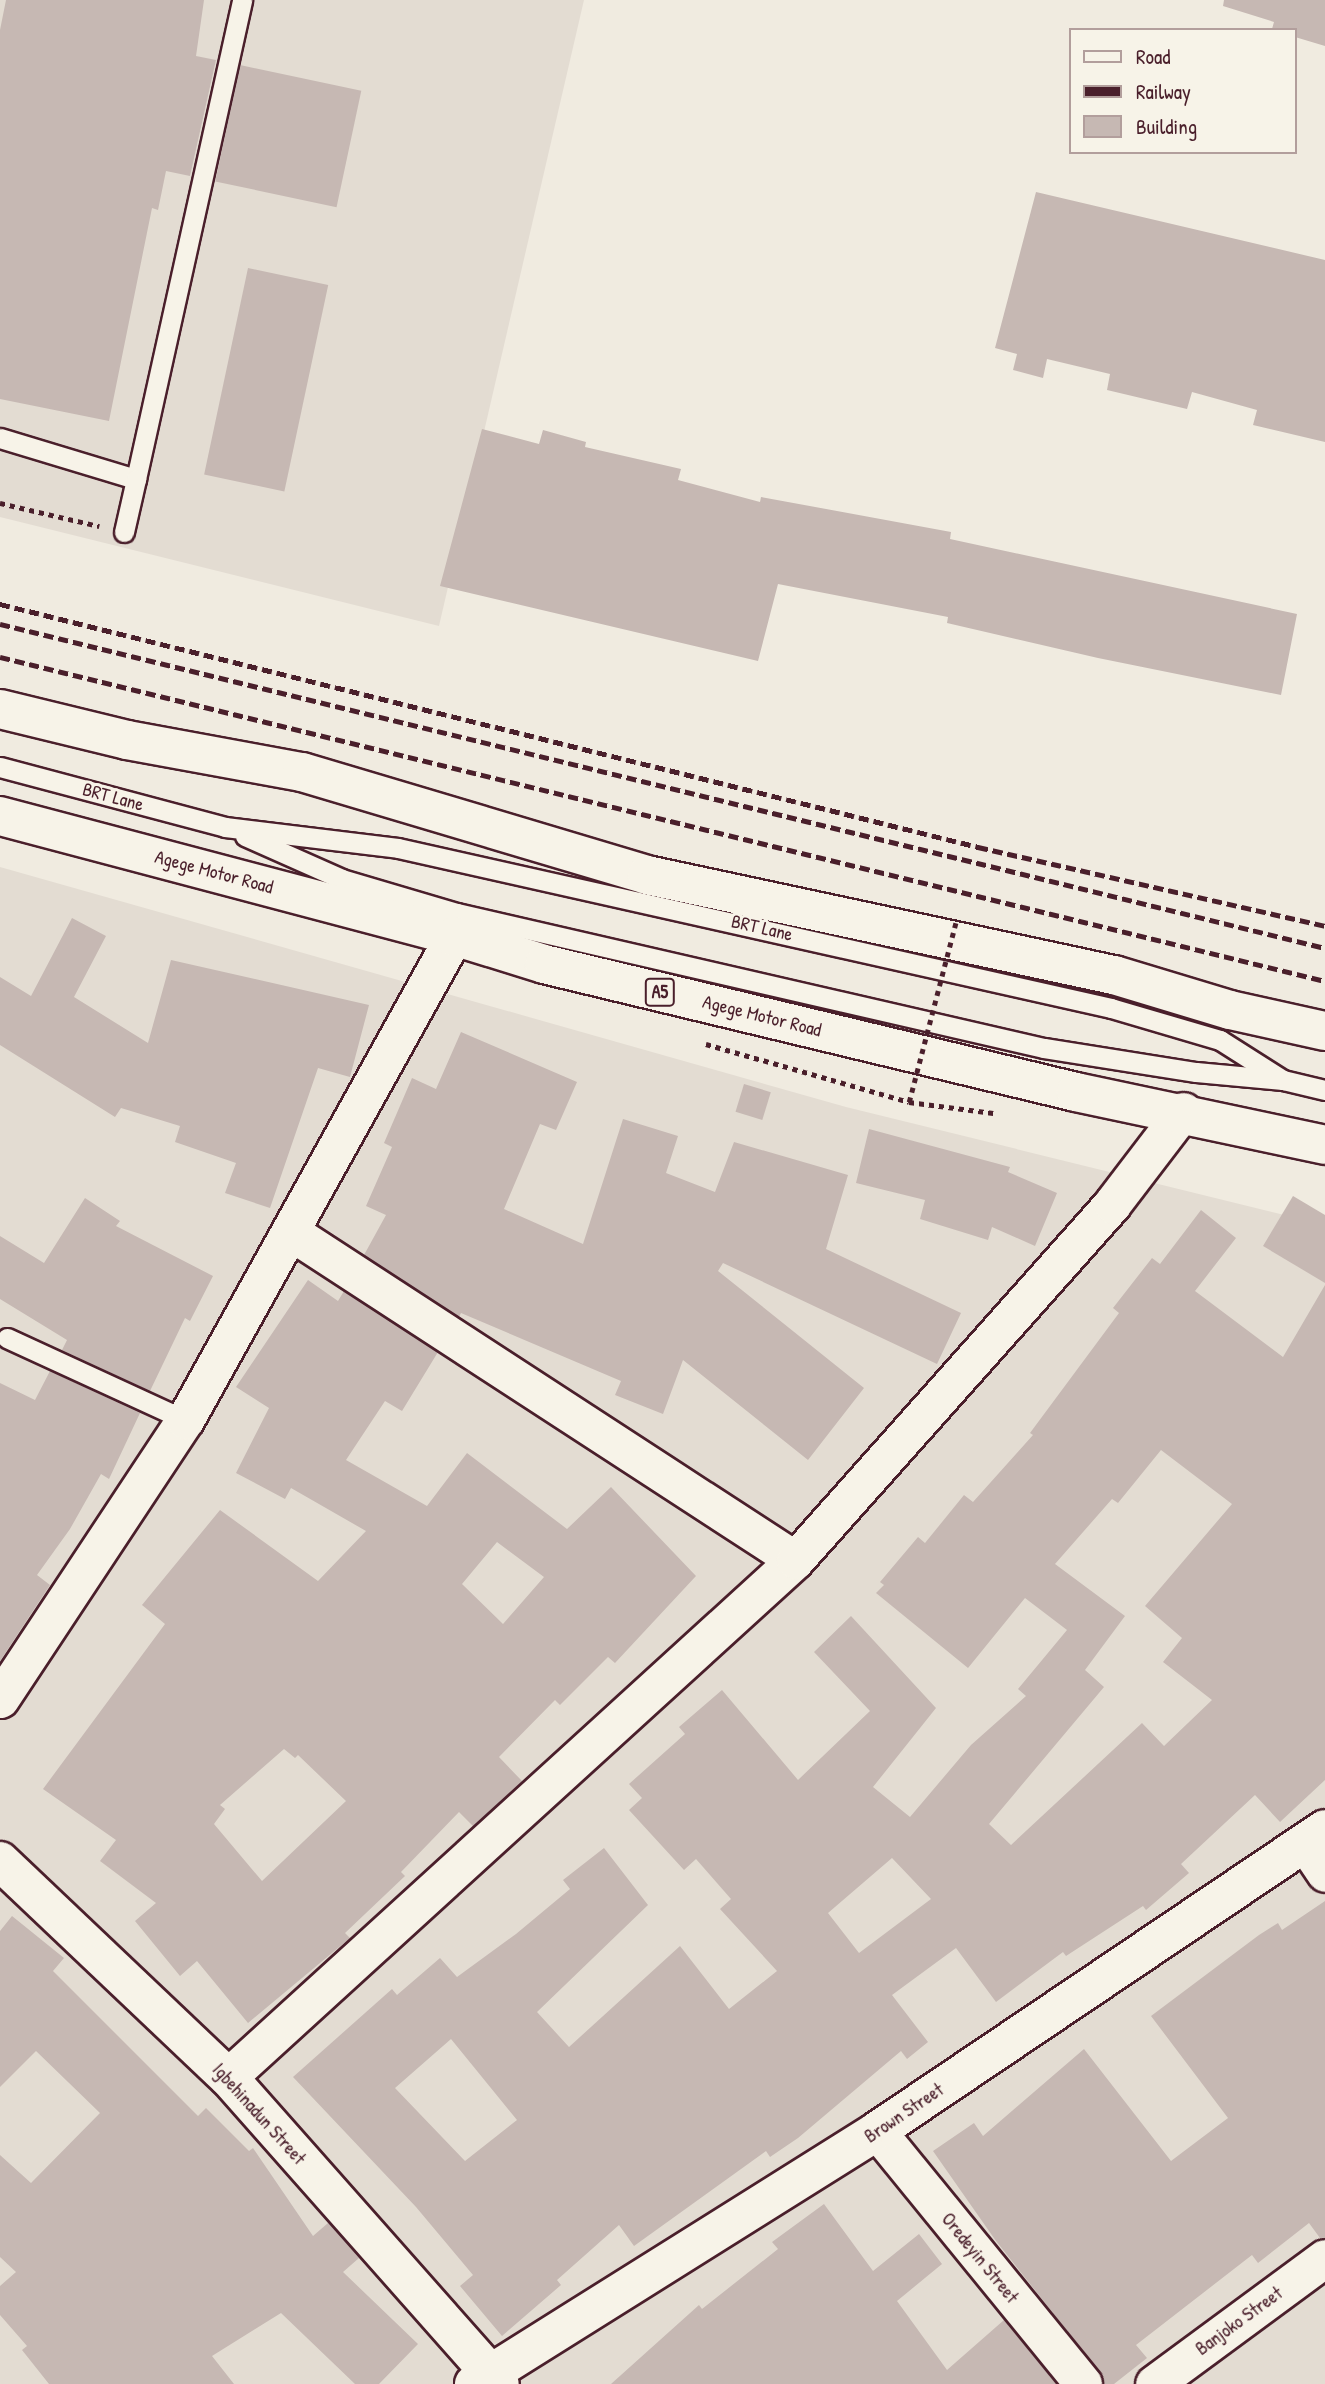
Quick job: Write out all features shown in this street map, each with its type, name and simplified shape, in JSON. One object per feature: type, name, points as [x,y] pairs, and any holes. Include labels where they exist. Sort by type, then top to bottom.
[{"type":"main road","points":[[0,709],[127,740],[302,772],[647,875],[1114,975],[1230,1010],[1325,1031]]},
{"type":"main road","name":"Agege Motor Road","points":[[0,816],[454,936],[544,964],[1076,1092],[1183,1111],[1325,1145]]},
{"type":"main road","name":"Brown Street","points":[[488,2381],[1318,1848]]},
{"type":"main road","name":"Igbehinadun Street","points":[[0,1861],[228,2077],[488,2381]]},
{"type":"street","points":[[0,1699],[185,1420],[454,936]]},
{"type":"street","points":[[228,2077],[795,1560],[1112,1204],[1183,1111]]},
{"type":"street","points":[[291,1232],[795,1560]]},
{"type":"street","name":"Oredeyin Street","points":[[877,2131],[1083,2384]]},
{"type":"street","name":"Banjoko Street","points":[[1154,2384],[1325,2258]]},
{"type":"lane","points":[[124,532],[242,0]]},
{"type":"lane","points":[[0,438],[136,479]]},
{"type":"lane","name":"BRT Lane","points":[[0,767],[225,827],[398,848],[1111,1008],[1220,1040],[1283,1080]]},
{"type":"lane","name":"BRT Lane","points":[[225,827],[342,879],[457,913],[1044,1048],[1196,1072],[1283,1080],[1325,1090]]},
{"type":"lane","points":[[7,1338],[185,1420]]},
{"type":"path","points":[[0,503],[124,532]]},
{"type":"path","points":[[909,1102],[956,922]]},
{"type":"path","points":[[698,1042],[909,1102],[998,1114]]},
{"type":"shaded area","points":[[0,0],[584,0],[439,626],[0,517]]},
{"type":"shaded area","points":[[0,867],[846,1107],[1325,1225],[1325,2384],[0,2384]]},
{"type":"building","points":[[6,0],[204,0],[196,56],[216,60],[190,176],[166,171],[158,210],[152,208],[109,421],[0,399],[0,30]]},
{"type":"building","points":[[1224,0],[1325,0],[1325,46],[1297,38],[1297,28],[1272,28],[1274,22],[1223,6]]},
{"type":"building","points":[[240,65],[361,91],[337,207],[215,181]]},
{"type":"building","points":[[1036,192],[1325,260],[1325,442],[1253,425],[1257,410],[1192,392],[1187,409],[1107,390],[1110,374],[1047,359],[1043,378],[1013,370],[1017,354],[995,348]]},
{"type":"building","points":[[248,268],[328,285],[284,491],[204,474]]},
{"type":"building","points":[[482,429],[539,444],[543,430],[586,442],[585,447],[681,469],[678,480],[760,502],[761,497],[951,532],[950,539],[1297,614],[1281,695],[1098,658],[947,623],[948,617],[778,584],[758,661],[440,586]]},
{"type":"building","points":[[72,918],[106,936],[74,997],[148,1043],[171,960],[369,1005],[350,1077],[318,1068],[270,1208],[225,1193],[236,1163],[175,1142],[180,1126],[121,1108],[115,1117],[0,1045],[0,977],[31,996]]},
{"type":"building","points":[[461,1032],[577,1082],[556,1130],[540,1124],[504,1209],[583,1244],[623,1119],[678,1136],[666,1173],[715,1192],[734,1142],[848,1175],[826,1249],[961,1313],[937,1364],[723,1263],[718,1271],[864,1388],[808,1460],[683,1360],[663,1414],[615,1395],[621,1381],[461,1313],[459,1317],[364,1255],[386,1215],[366,1206],[392,1147],[384,1143],[412,1078],[436,1089]]},
{"type":"building","points":[[744,1084],[771,1092],[762,1120],[736,1112]]},
{"type":"building","points":[[869,1129],[1010,1167],[1008,1172],[1057,1193],[1035,1246],[992,1227],[988,1240],[920,1219],[925,1200],[856,1183]]},
{"type":"building","points":[[1293,1196],[1325,1215],[1325,1283],[1263,1246]]},
{"type":"building","points":[[85,1198],[120,1221],[116,1226],[213,1276],[190,1321],[185,1318],[150,1391],[62,1350],[67,1340],[0,1299],[0,1236],[44,1263]]},
{"type":"building","points":[[1201,1210],[1236,1238],[1195,1291],[1283,1357],[1325,1285],[1325,1780],[1280,1822],[1255,1795],[1181,1864],[1189,1873],[1146,1910],[1143,1906],[1066,1956],[1063,1952],[996,2002],[956,1948],[892,1995],[928,2042],[907,2059],[901,2051],[798,2138],[770,2157],[766,2151],[634,2246],[619,2225],[557,2280],[561,2285],[502,2336],[460,2286],[473,2275],[416,2207],[293,2077],[392,1989],[397,1995],[440,1958],[457,1977],[516,1934],[570,1889],[563,1880],[604,1848],[648,1905],[537,2012],[569,2047],[680,1946],[729,2009],[777,1971],[720,1909],[731,1899],[696,1859],[684,1870],[629,1810],[642,1798],[629,1784],[685,1734],[679,1727],[722,1690],[798,1780],[870,1711],[814,1652],[851,1616],[936,1708],[873,1787],[910,1817],[971,1745],[1026,1696],[1018,1689],[1067,1630],[1025,1598],[968,1668],[876,1593],[884,1585],[880,1582],[918,1537],[925,1543],[964,1495],[973,1502],[1033,1435],[1030,1433],[1119,1313],[1113,1308],[1152,1258],[1160,1264]],"holes":[[[1161,1450],[1232,1504],[1145,1606],[1182,1638],[1163,1662],[1212,1700],[1164,1746],[1142,1723],[1011,1845],[989,1824],[1104,1687],[1085,1670],[1125,1616],[1055,1564],[1112,1499],[1118,1503]],[[892,1858],[931,1899],[859,1953],[828,1913]],[[451,2039],[517,2120],[465,2161],[395,2088]]]},
{"type":"building","points":[[308,1280],[338,1301],[344,1291],[438,1352],[402,1411],[385,1401],[346,1460],[427,1506],[467,1453],[567,1529],[611,1487],[696,1576],[615,1663],[608,1657],[560,1705],[555,1700],[499,1757],[522,1781],[473,1826],[459,1812],[401,1872],[405,1876],[345,1933],[350,1938],[248,2023],[197,1961],[180,1976],[135,1921],[156,1903],[100,1861],[116,1840],[43,1789],[165,1624],[142,1605],[220,1510],[318,1581],[366,1531],[291,1488],[285,1499],[236,1473],[269,1408],[236,1387]],"holes":[[[497,1542],[544,1577],[503,1624],[462,1584]],[[284,1749],[295,1758],[298,1755],[346,1801],[262,1881],[214,1824],[225,1809],[220,1805]]]},
{"type":"building","points":[[50,1371],[140,1413],[109,1479],[101,1474],[70,1529],[37,1575],[50,1585],[0,1661],[0,1383],[35,1400]]},
{"type":"building","points":[[1325,1901],[1325,2237],[1320,2238],[1309,2223],[1258,2263],[1252,2255],[1136,2345],[1147,2358],[1114,2384],[1103,2384],[1099,2371],[996,2241],[933,2151],[974,2123],[983,2136],[1084,2049],[1171,2161],[1228,2118],[1151,2016],[1259,1935],[1278,1923],[1282,1930]]},
{"type":"building","points":[[12,1916],[64,1958],[53,1971],[198,2116],[206,2108],[249,2151],[253,2148],[313,2236],[328,2223],[359,2258],[343,2272],[418,2344],[379,2384],[355,2384],[281,2313],[212,2356],[234,2384],[49,2384],[22,2350],[27,2346],[0,2315],[0,2286],[16,2272],[0,2257],[0,2155],[31,2183],[100,2113],[36,2051],[0,2087],[0,1931]]},
{"type":"building","points":[[824,2204],[873,2271],[919,2234],[942,2264],[897,2301],[947,2370],[1004,2320],[1056,2384],[611,2384],[699,2305],[702,2309],[778,2249],[772,2242]]},
{"type":"railway","points":[[0,604],[978,847],[1325,926]]},
{"type":"railway","points":[[0,624],[1325,948]]},
{"type":"railway","points":[[0,657],[1325,981]]}]
